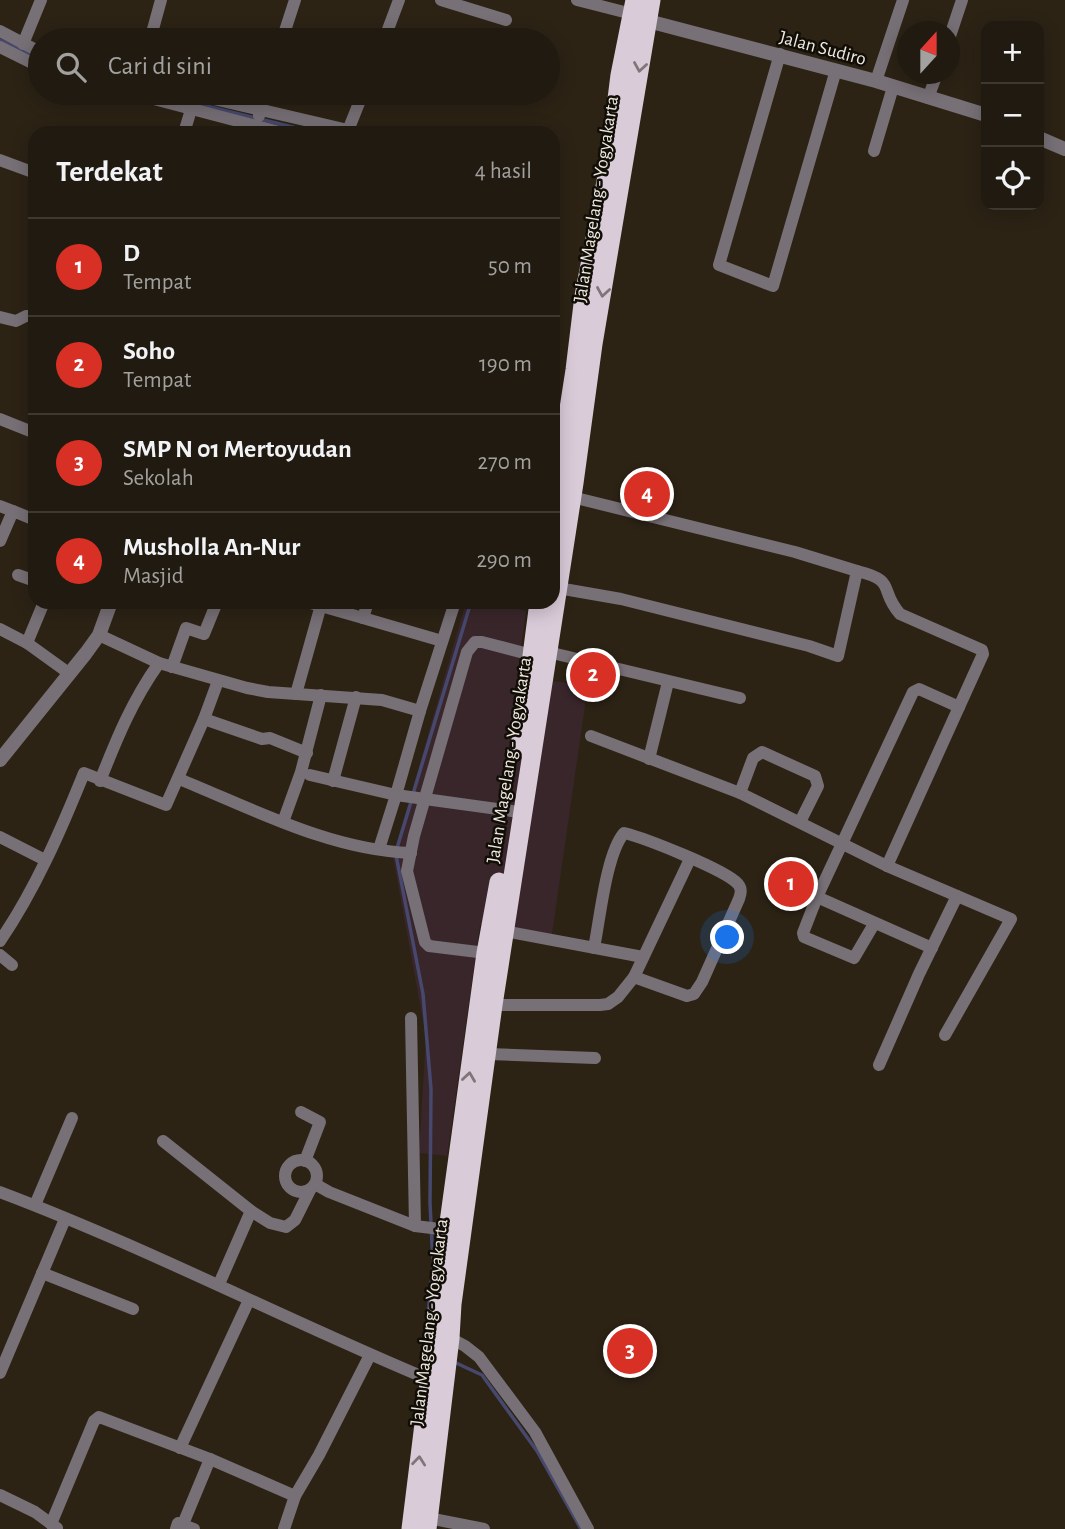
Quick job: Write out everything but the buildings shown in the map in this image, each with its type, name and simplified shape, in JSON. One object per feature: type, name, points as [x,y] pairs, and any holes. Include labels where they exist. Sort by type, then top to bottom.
[{"type":"highway","name":"Jalan Magelang - Yogyakarta","points":[[560,467],[584,296],[608,171],[620,75],[638,12],[652,0]]},
{"type":"highway","name":"Jalan Magelang - Yogyakarta","points":[[560,575],[638,12]]},
{"type":"highway","name":"Jalan Magelang - Yogyakarta","points":[[422,1525],[443,1397],[445,1230],[459,1195],[488,1055],[540,654],[539,609]]},
{"type":"highway","name":"Jalan Magelang - Yogyakarta","points":[[422,1525],[429,1373],[444,1345],[452,1304],[459,1195],[486,953],[540,654],[552,609]]},
{"type":"street","points":[[30,28],[41,0]]},
{"type":"street","points":[[153,28],[161,0]]},
{"type":"street","points":[[286,28],[295,0]]},
{"type":"street","points":[[441,0],[506,20]]},
{"type":"street","points":[[577,0],[638,12]]},
{"type":"street","points":[[876,81],[903,0]]},
{"type":"street","points":[[955,21],[962,0]]},
{"type":"street","points":[[388,28],[397,1]]},
{"type":"street","name":"Jalan Sudiro","points":[[638,12],[981,113]]},
{"type":"street","points":[[0,31],[28,46]]},
{"type":"street","points":[[23,44],[28,32]]},
{"type":"street","points":[[0,47],[28,61]]},
{"type":"street","points":[[780,54],[719,265],[773,286],[836,70]]},
{"type":"street","points":[[928,97],[933,84]]},
{"type":"street","points":[[874,152],[893,87]]},
{"type":"street","points":[[186,126],[192,105]]},
{"type":"street","points":[[208,105],[257,121],[302,126]]},
{"type":"street","points":[[350,126],[358,105]]},
{"type":"street","points":[[1044,140],[1065,149]]},
{"type":"street","points":[[0,160],[28,170]]},
{"type":"street","points":[[0,317],[16,321],[28,316]]},
{"type":"street","points":[[0,419],[28,430]]},
{"type":"street","points":[[572,498],[795,552],[877,576],[882,580],[900,614],[982,650],[983,654],[887,866]]},
{"type":"street","points":[[0,506],[28,517]]},
{"type":"street","points":[[0,541],[13,511]]},
{"type":"street","points":[[560,588],[621,598],[809,646],[838,656],[857,571]]},
{"type":"street","points":[[18,575],[28,579]]},
{"type":"street","points":[[27,643],[41,609]]},
{"type":"street","points":[[0,760],[99,635],[108,609]]},
{"type":"street","points":[[172,667],[186,628],[204,634],[213,609]]},
{"type":"street","points":[[296,694],[320,609]]},
{"type":"street","points":[[334,609],[442,641]]},
{"type":"street","points":[[363,618],[366,609]]},
{"type":"street","points":[[453,609],[420,711],[411,798],[411,853],[407,870],[425,942],[429,946],[486,953]]},
{"type":"street","points":[[0,629],[27,643],[70,674]]},
{"type":"street","points":[[99,635],[159,663],[218,681],[268,692],[382,700],[420,711]]},
{"type":"street","points":[[386,851],[411,798],[470,646],[475,642],[740,698]]},
{"type":"street","points":[[100,781],[123,723],[141,688],[159,663]]},
{"type":"street","points":[[0,941],[15,920],[45,860],[84,773],[166,805],[218,681]]},
{"type":"street","points":[[649,759],[668,682]]},
{"type":"street","points":[[874,924],[854,958],[804,937],[803,933],[817,897],[914,692],[919,689],[959,707]]},
{"type":"street","points":[[283,822],[307,753],[321,695]]},
{"type":"street","points":[[333,781],[356,697]]},
{"type":"street","points":[[204,719],[262,739],[270,738],[307,753]]},
{"type":"street","points":[[591,736],[740,793],[887,866],[1012,920],[945,1035]]},
{"type":"street","points":[[740,793],[757,754],[767,753],[815,776],[818,786],[800,822]]},
{"type":"street","points":[[310,775],[411,798],[512,811]]},
{"type":"street","points":[[179,779],[339,843],[411,853]]},
{"type":"street","points":[[594,948],[610,867],[622,835],[628,834],[710,866],[740,886],[742,892],[696,992],[687,996],[634,976]]},
{"type":"street","points":[[0,836],[45,860]]},
{"type":"street","points":[[493,1005],[600,1005],[608,1004],[618,997],[634,976],[690,859]]},
{"type":"street","points":[[879,1065],[957,896]]},
{"type":"street","points":[[817,897],[932,948]]},
{"type":"street","points":[[504,931],[643,957]]},
{"type":"street","points":[[0,955],[12,965]]},
{"type":"street","points":[[411,1018],[420,1227]]},
{"type":"street","points":[[488,1055],[595,1058]]},
{"type":"street","points":[[301,1112],[320,1122],[304,1161]]},
{"type":"street","points":[[35,1205],[72,1118]]},
{"type":"street","points":[[163,1142],[251,1212],[270,1223],[286,1227],[295,1220],[312,1187],[317,1173],[314,1167],[304,1161],[296,1161],[289,1166],[285,1179],[295,1191],[303,1192],[312,1187],[420,1227],[445,1230]]},
{"type":"street","points":[[0,1192],[219,1284],[370,1355],[429,1373]]},
{"type":"street","points":[[219,1284],[251,1212]]},
{"type":"street","points":[[0,1373],[65,1219]]},
{"type":"street","points":[[42,1273],[133,1309]]},
{"type":"street","points":[[180,1448],[249,1300]]},
{"type":"street","points":[[444,1345],[465,1346],[479,1357],[535,1432],[588,1529]]},
{"type":"street","points":[[284,1529],[295,1496],[370,1355]]},
{"type":"street","points":[[0,1495],[35,1512],[54,1527],[94,1421],[99,1417],[211,1459],[295,1496]]},
{"type":"street","points":[[184,1527],[211,1459]]},
{"type":"street","points":[[422,1525],[484,1529]]},
{"type":"shaded area","points":[[464,609],[526,611],[517,677],[588,685],[552,934],[480,925],[447,1156],[419,1153],[426,1037],[393,857]]},
{"type":"waterway","points":[[0,40],[28,53]]},
{"type":"waterway","points":[[202,105],[288,126]]},
{"type":"waterway","points":[[413,794],[469,609]]},
{"type":"waterway","points":[[397,848],[411,802]]},
{"type":"waterway","points":[[396,855],[423,994],[431,1089],[430,1203],[433,1264],[426,1334]]},
{"type":"waterway","points":[[454,1362],[482,1375],[537,1451],[581,1529]]},
{"type":"place","name":"Musholla An-Nur","points":[[647,494]]},
{"type":"place","name":"Soho","points":[[593,675]]},
{"type":"place","name":"D","points":[[791,884]]},
{"type":"place","name":"SMP N 01 Mertoyudan","points":[[630,1351]]}]
